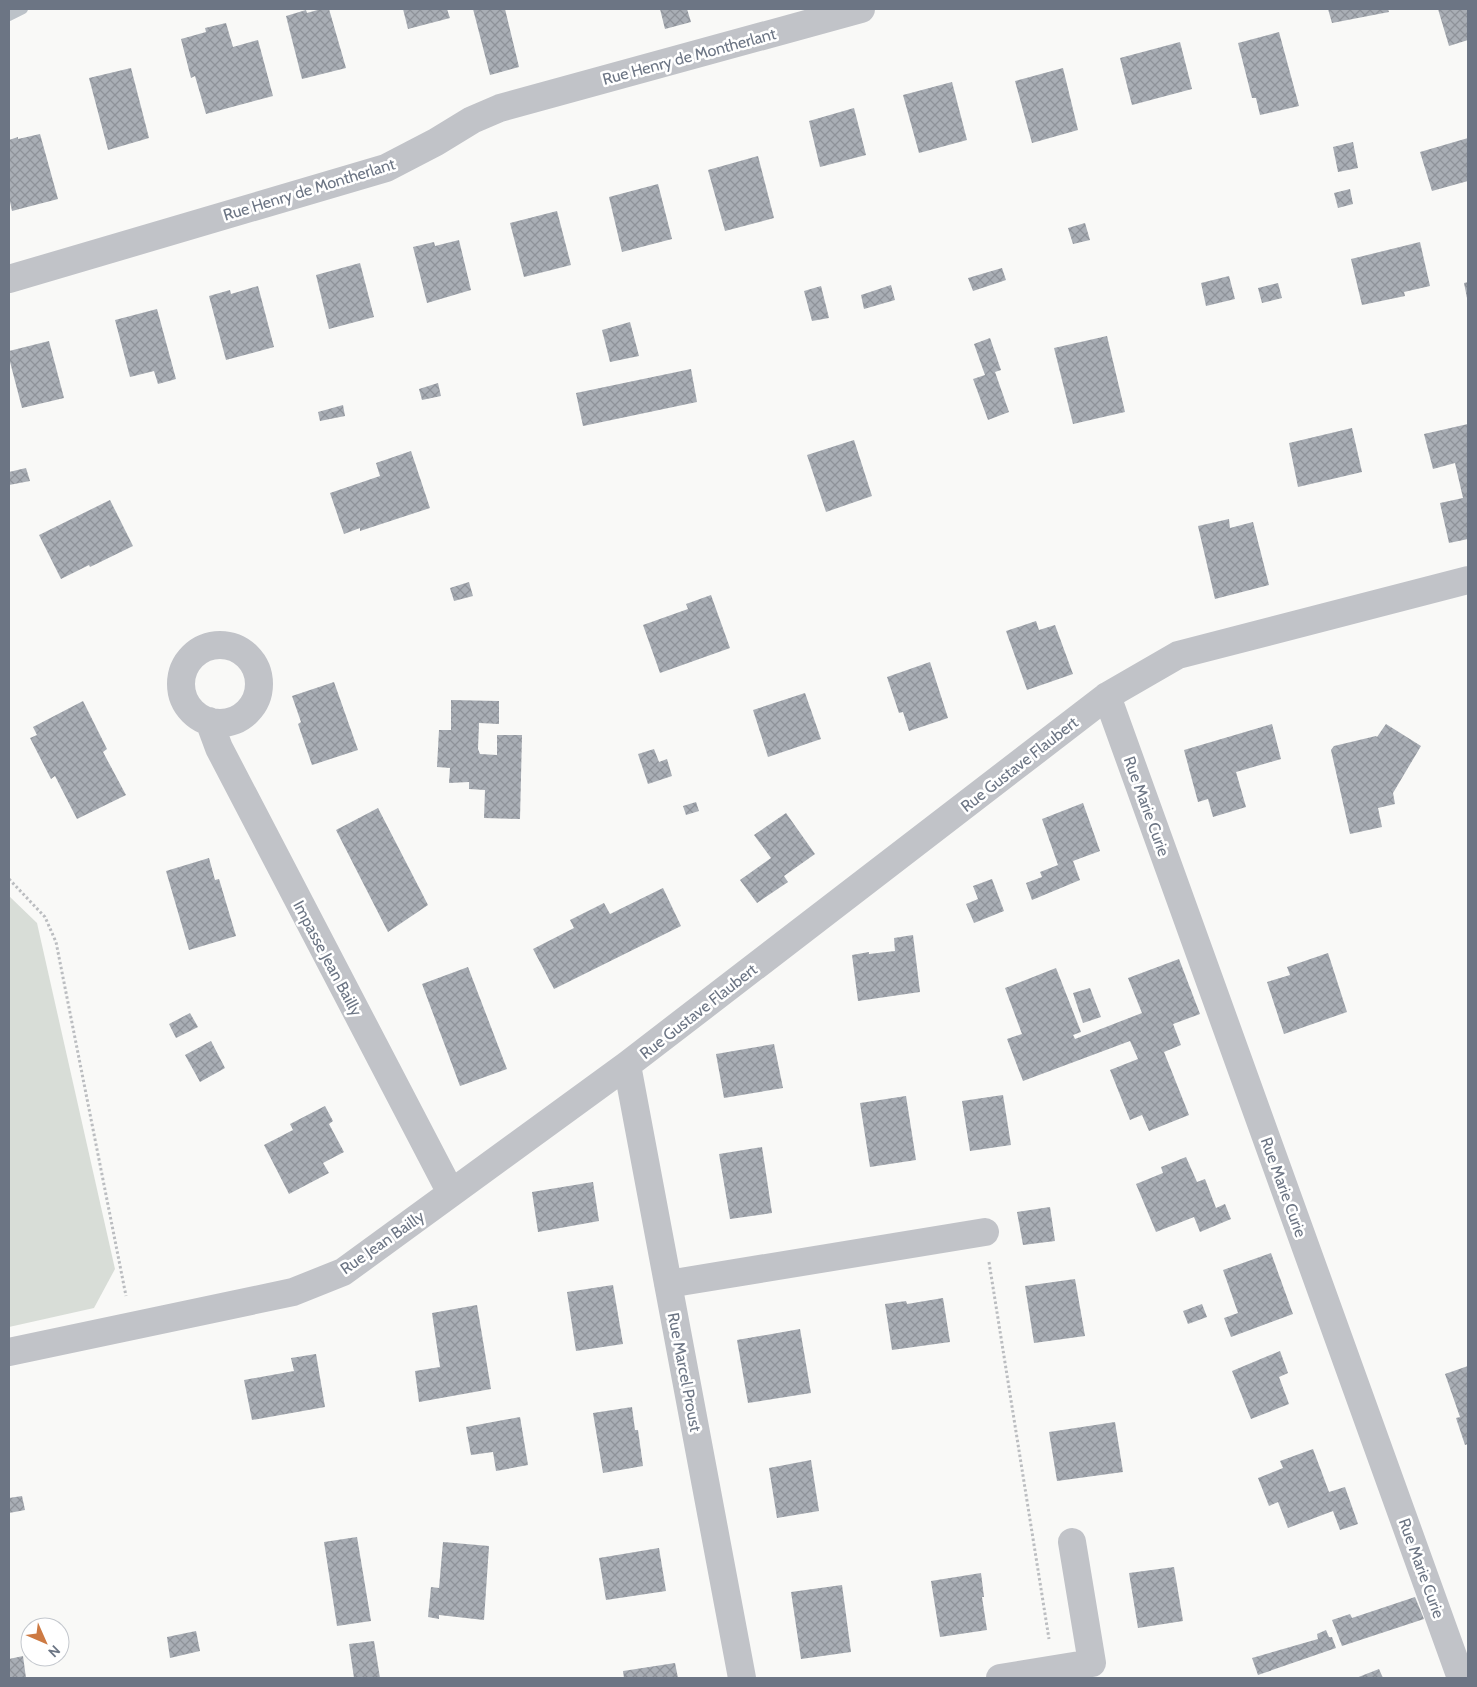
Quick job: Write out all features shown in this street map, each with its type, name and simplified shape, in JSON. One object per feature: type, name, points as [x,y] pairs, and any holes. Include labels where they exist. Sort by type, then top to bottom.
[{"type":"street","name":"Rue Henry de Montherlant","points":[[9,279],[386,168],[436,142],[472,120],[500,108],[861,9]]},
{"type":"street","name":"Rue Gustave Flaubert","points":[[628,1065],[1107,696],[1178,655],[1468,580]]},
{"type":"street","name":"Rue Marie Curie","points":[[1107,696],[1461,1678]]},
{"type":"street","name":"Impasse Jean Bailly","points":[[209,722],[219,748],[451,1192]]},
{"type":"street","name":"Rue Jean Bailly","points":[[9,1352],[293,1292],[343,1272],[628,1065]]},
{"type":"street","name":"Rue Marcel Proust","points":[[628,1065],[742,1678]]},
{"type":"street","points":[[668,1284],[985,1232]]},
{"type":"street","points":[[1000,1678],[1092,1662],[1072,1542]]},
{"type":"path","points":[[9,880],[45,917],[56,942],[132,1326]]},
{"type":"path","points":[[985,1232],[1053,1669]]},
{"type":"shaded area","points":[[9,896],[37,923],[115,1269],[94,1308],[9,1327]]},
{"type":"building","points":[[329,9],[346,68],[302,79],[286,16],[306,10],[307,13]]},
{"type":"building","points":[[403,9],[447,9],[450,18],[408,29]]},
{"type":"building","points":[[473,9],[505,9],[519,67],[490,75]]},
{"type":"building","points":[[660,9],[687,9],[691,22],[665,29]]},
{"type":"building","points":[[1328,9],[1388,9],[1389,12],[1332,23]]},
{"type":"building","points":[[1438,9],[1468,9],[1468,40],[1449,46]]},
{"type":"building","points":[[226,23],[233,47],[258,40],[273,96],[206,114],[195,76],[191,78],[181,39],[206,32],[205,28]]},
{"type":"building","points":[[1279,32],[1299,106],[1260,115],[1256,98],[1252,98],[1238,43]]},
{"type":"building","points":[[1180,42],[1192,89],[1132,105],[1120,58]]},
{"type":"building","points":[[131,68],[149,138],[108,150],[89,78]]},
{"type":"building","points":[[1063,68],[1078,130],[1032,143],[1015,81]]},
{"type":"building","points":[[952,82],[967,140],[919,153],[903,95]]},
{"type":"building","points":[[854,108],[866,155],[820,167],[809,121]]},
{"type":"building","points":[[40,134],[58,199],[12,211],[9,197],[9,140]]},
{"type":"building","points":[[1468,138],[1468,181],[1432,191],[1420,152]]},
{"type":"building","points":[[1353,142],[1358,168],[1338,172],[1333,147]]},
{"type":"building","points":[[758,156],[774,218],[725,231],[708,170]]},
{"type":"building","points":[[658,184],[672,239],[622,252],[609,197]]},
{"type":"building","points":[[1350,189],[1353,204],[1338,208],[1334,193]]},
{"type":"building","points":[[557,211],[571,265],[524,277],[510,223]]},
{"type":"building","points":[[1085,223],[1090,240],[1073,244],[1068,228]]},
{"type":"building","points":[[459,240],[471,290],[427,303],[413,247],[434,242],[435,246]]},
{"type":"building","points":[[1420,242],[1430,286],[1404,292],[1405,296],[1362,305],[1351,259]]},
{"type":"building","points":[[360,263],[374,317],[329,329],[316,275]]},
{"type":"building","points":[[1002,268],[1006,280],[973,291],[968,278]]},
{"type":"building","points":[[1229,276],[1235,299],[1206,306],[1201,283]]},
{"type":"building","points":[[1468,282],[1468,298],[1467,298],[1464,283]]},
{"type":"building","points":[[1278,283],[1282,298],[1262,303],[1258,288]]},
{"type":"building","points":[[891,285],[895,300],[864,309],[861,295]]},
{"type":"building","points":[[258,286],[274,347],[226,360],[209,296],[230,290],[231,294]]},
{"type":"building","points":[[821,286],[829,318],[812,321],[804,291]]},
{"type":"building","points":[[157,309],[176,379],[158,384],[154,371],[130,377],[115,320]]},
{"type":"building","points":[[630,322],[639,356],[610,362],[602,330]]},
{"type":"building","points":[[1107,336],[1125,412],[1073,424],[1054,348]]},
{"type":"building","points":[[990,338],[1001,370],[995,372],[1009,412],[988,420],[973,379],[985,375],[974,344]]},
{"type":"building","points":[[49,341],[64,398],[22,408],[9,358],[9,351]]},
{"type":"building","points":[[691,369],[697,402],[583,426],[576,393]]},
{"type":"building","points":[[438,383],[441,396],[422,400],[419,389]]},
{"type":"building","points":[[343,405],[345,416],[320,421],[318,412]]},
{"type":"building","points":[[1468,424],[1468,539],[1449,543],[1440,503],[1463,498],[1455,463],[1433,469],[1424,434]]},
{"type":"building","points":[[1352,428],[1362,472],[1298,487],[1289,443]]},
{"type":"building","points":[[854,440],[872,496],[826,512],[807,455]]},
{"type":"building","points":[[411,451],[430,508],[360,531],[360,528],[344,534],[330,493],[380,476],[376,463]]},
{"type":"building","points":[[26,468],[30,481],[9,485],[9,472]]},
{"type":"building","points":[[110,500],[133,546],[61,579],[39,535]]},
{"type":"building","points":[[1229,519],[1230,528],[1253,522],[1269,585],[1215,599],[1198,526]]},
{"type":"building","points":[[469,582],[473,596],[454,601],[450,588]]},
{"type":"building","points":[[711,595],[730,648],[660,673],[643,625],[688,609],[686,604]]},
{"type":"building","points":[[1036,621],[1039,630],[1055,625],[1073,674],[1027,690],[1006,631]]},
{"type":"building","points":[[930,662],[948,718],[909,731],[903,712],[899,713],[887,677]]},
{"type":"building","points":[[334,682],[358,750],[312,765],[298,724],[301,722],[292,696]]},
{"type":"building","points":[[805,693],[821,739],[768,757],[753,710]]},
{"type":"building","points":[[451,700],[499,701],[499,724],[479,723],[478,749],[480,754],[497,755],[497,735],[522,735],[520,819],[484,818],[485,790],[469,789],[469,782],[449,783],[450,768],[437,767],[439,730],[451,730]]},
{"type":"building","points":[[83,701],[107,749],[103,752],[126,795],[77,819],[55,776],[51,779],[30,738],[37,735],[33,727]]},
{"type":"building","points":[[1272,724],[1281,759],[1236,772],[1246,807],[1213,817],[1208,799],[1198,802],[1184,750]]},
{"type":"building","points":[[1386,724],[1421,746],[1393,793],[1395,804],[1378,808],[1382,827],[1350,834],[1331,750],[1334,746],[1377,737]]},
{"type":"building","points":[[654,749],[659,762],[667,759],[672,776],[648,784],[638,754]]},
{"type":"building","points":[[696,802],[699,811],[686,815],[683,806]]},
{"type":"building","points":[[1083,803],[1100,851],[1073,861],[1080,880],[1032,900],[1026,883],[1042,877],[1040,872],[1058,865],[1042,819]]},
{"type":"building","points":[[378,808],[428,905],[388,932],[336,830]]},
{"type":"building","points":[[786,813],[815,854],[784,876],[788,882],[757,903],[740,880],[771,858],[754,835]]},
{"type":"building","points":[[209,858],[215,880],[219,879],[236,936],[189,950],[166,871]]},
{"type":"building","points":[[992,879],[1004,911],[974,923],[966,904],[978,899],[973,886]]},
{"type":"building","points":[[663,888],[681,926],[554,989],[533,949],[574,928],[570,920],[604,903],[610,914]]},
{"type":"building","points":[[913,935],[920,992],[858,1001],[852,955],[895,951],[894,938]]},
{"type":"building","points":[[1328,953],[1347,1012],[1284,1034],[1267,982],[1290,975],[1287,967]]},
{"type":"building","points":[[1179,959],[1200,1014],[1173,1024],[1181,1045],[1164,1052],[1189,1115],[1149,1131],[1142,1115],[1130,1120],[1110,1070],[1138,1059],[1130,1041],[1023,1081],[1007,1039],[1022,1034],[1005,988],[1056,968],[1081,1032],[1073,1035],[1075,1039],[1142,1013],[1128,978]]},
{"type":"building","points":[[468,967],[507,1069],[460,1086],[422,984]]},
{"type":"building","points":[[1090,988],[1101,1017],[1083,1023],[1073,993]]},
{"type":"building","points":[[190,1013],[198,1027],[176,1038],[169,1024]]},
{"type":"building","points":[[211,1041],[225,1068],[200,1082],[185,1055]]},
{"type":"building","points":[[774,1044],[783,1088],[724,1098],[716,1054]]},
{"type":"building","points":[[1003,1095],[1011,1145],[970,1151],[962,1101]]},
{"type":"building","points":[[906,1096],[916,1160],[870,1167],[860,1103]]},
{"type":"building","points":[[325,1106],[333,1121],[329,1124],[344,1152],[323,1163],[329,1173],[289,1194],[264,1145],[293,1130],[290,1124]]},
{"type":"building","points":[[762,1147],[772,1213],[730,1219],[719,1154]]},
{"type":"building","points":[[1186,1157],[1197,1182],[1205,1179],[1216,1208],[1225,1204],[1231,1219],[1200,1232],[1194,1217],[1156,1232],[1136,1184],[1163,1173],[1161,1167]]},
{"type":"building","points":[[593,1182],[599,1221],[538,1232],[532,1192]]},
{"type":"building","points":[[1050,1207],[1055,1241],[1023,1245],[1017,1212]]},
{"type":"building","points":[[1271,1253],[1293,1314],[1231,1337],[1224,1318],[1238,1313],[1223,1270]]},
{"type":"building","points":[[1075,1279],[1085,1336],[1034,1343],[1025,1286]]},
{"type":"building","points":[[613,1285],[623,1344],[576,1351],[567,1292]]},
{"type":"building","points":[[943,1298],[950,1342],[892,1350],[885,1304],[906,1301],[907,1304]]},
{"type":"building","points":[[1202,1304],[1207,1317],[1188,1324],[1183,1311]]},
{"type":"building","points":[[477,1305],[491,1389],[419,1402],[415,1371],[440,1367],[432,1313]]},
{"type":"building","points":[[800,1329],[811,1393],[748,1403],[737,1340]]},
{"type":"building","points":[[1280,1351],[1288,1373],[1279,1377],[1289,1404],[1251,1419],[1232,1371]]},
{"type":"building","points":[[316,1354],[325,1407],[252,1420],[244,1380],[294,1371],[291,1358]]},
{"type":"building","points":[[1468,1366],[1468,1444],[1465,1445],[1456,1418],[1460,1417],[1445,1374]]},
{"type":"building","points":[[632,1407],[635,1430],[638,1430],[643,1466],[603,1473],[593,1413]]},
{"type":"building","points":[[520,1417],[528,1465],[496,1471],[493,1452],[471,1455],[466,1427]]},
{"type":"building","points":[[1115,1422],[1123,1472],[1057,1481],[1049,1432]]},
{"type":"building","points":[[1313,1449],[1329,1492],[1345,1487],[1358,1524],[1340,1530],[1333,1511],[1288,1528],[1278,1502],[1269,1506],[1258,1478],[1283,1468],[1280,1461]]},
{"type":"building","points":[[811,1460],[819,1511],[777,1518],[769,1468]]},
{"type":"building","points":[[22,1496],[25,1510],[9,1513],[9,1498]]},
{"type":"building","points":[[357,1537],[371,1621],[337,1626],[324,1542]]},
{"type":"building","points":[[443,1542],[489,1546],[484,1620],[439,1615],[439,1619],[428,1617],[431,1587],[439,1588]]},
{"type":"building","points":[[659,1548],[666,1591],[606,1600],[599,1558]]},
{"type":"building","points":[[1174,1567],[1183,1621],[1138,1628],[1129,1573]]},
{"type":"building","points":[[981,1573],[984,1597],[982,1597],[987,1630],[940,1637],[931,1581]]},
{"type":"building","points":[[842,1585],[851,1652],[801,1659],[791,1592]]},
{"type":"building","points":[[1415,1597],[1424,1619],[1342,1646],[1332,1620],[1350,1614],[1352,1618]]},
{"type":"building","points":[[1326,1630],[1329,1637],[1332,1637],[1336,1648],[1258,1675],[1252,1658],[1318,1639],[1317,1634]]},
{"type":"building","points":[[196,1631],[200,1651],[170,1658],[167,1637]]},
{"type":"building","points":[[374,1641],[380,1678],[354,1678],[349,1644]]},
{"type":"building","points":[[20,1657],[20,1667],[24,1667],[26,1678],[9,1678],[9,1659]]},
{"type":"building","points":[[675,1663],[678,1678],[624,1678],[623,1671]]},
{"type":"building","points":[[1379,1669],[1383,1678],[1356,1678]]},
{"type":"waterway","points":[[9,16],[23,9]]}]
